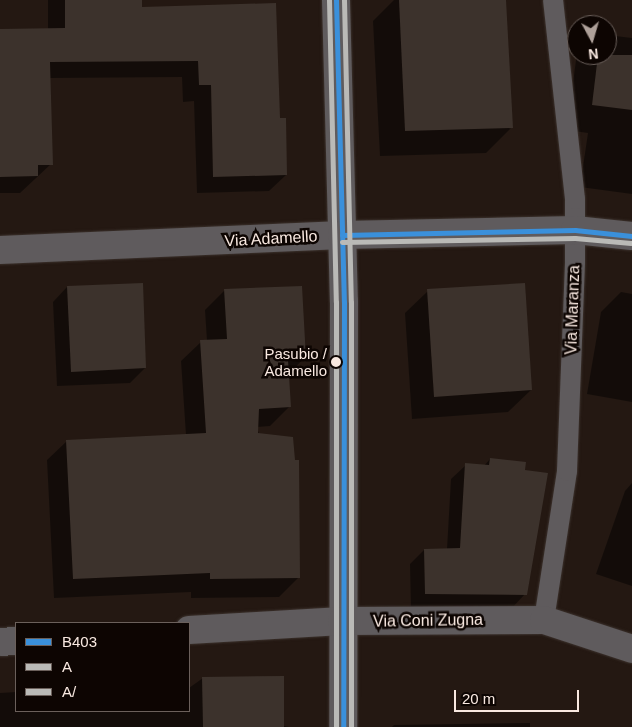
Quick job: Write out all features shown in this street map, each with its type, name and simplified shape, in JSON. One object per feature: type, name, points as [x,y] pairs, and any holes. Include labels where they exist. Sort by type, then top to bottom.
[{"type":"street","points":[[336,0],[342,235],[343,727]]},
{"type":"street","name":"Via Adamello","points":[[0,250],[342,235],[575,230],[632,236]]},
{"type":"street","name":"Via Coni Zugna","points":[[190,630],[342,621],[544,620],[632,649]]},
{"type":"street","points":[[0,642],[15,641]]},
{"type":"lane","name":"Via Maranza","points":[[544,620],[568,471],[575,230],[575,198],[553,0]]},
{"type":"building","points":[[65,0],[142,0],[142,7],[276,3],[280,118],[286,118],[287,175],[213,177],[211,85],[199,85],[198,61],[50,62],[53,165],[38,165],[38,176],[0,177],[0,29],[65,28]]},
{"type":"building","points":[[399,0],[506,0],[513,128],[405,131]]},
{"type":"building","points":[[617,55],[632,55],[632,110],[592,105],[597,65],[617,65]]},
{"type":"building","points":[[143,283],[146,368],[71,372],[67,286]]},
{"type":"building","points":[[525,283],[532,390],[434,397],[427,289]]},
{"type":"building","points":[[302,286],[306,359],[288,360],[291,407],[259,409],[258,433],[293,437],[295,460],[299,460],[300,578],[210,579],[210,573],[73,579],[66,440],[206,433],[200,340],[227,339],[224,289]]},
{"type":"building","points":[[490,458],[526,462],[525,470],[548,473],[527,595],[425,594],[424,549],[460,548],[465,463],[489,465]]},
{"type":"building","points":[[284,676],[284,727],[203,727],[202,677]]},
{"type":"transit line","name":"A","points":[[329,0],[336,302],[336,727]]},
{"type":"transit line","name":"B403","points":[[336,0],[344,302],[343,727]]},
{"type":"transit line","name":"A/","points":[[344,0],[351,302],[351,727]]},
{"type":"transit line","name":"B403","points":[[342,235],[575,230],[632,236]]},
{"type":"transit line","name":"A","points":[[342,242],[575,238],[631,243]]},
{"type":"place","name":"Pasubio / Adamello","points":[[336,362]]}]
